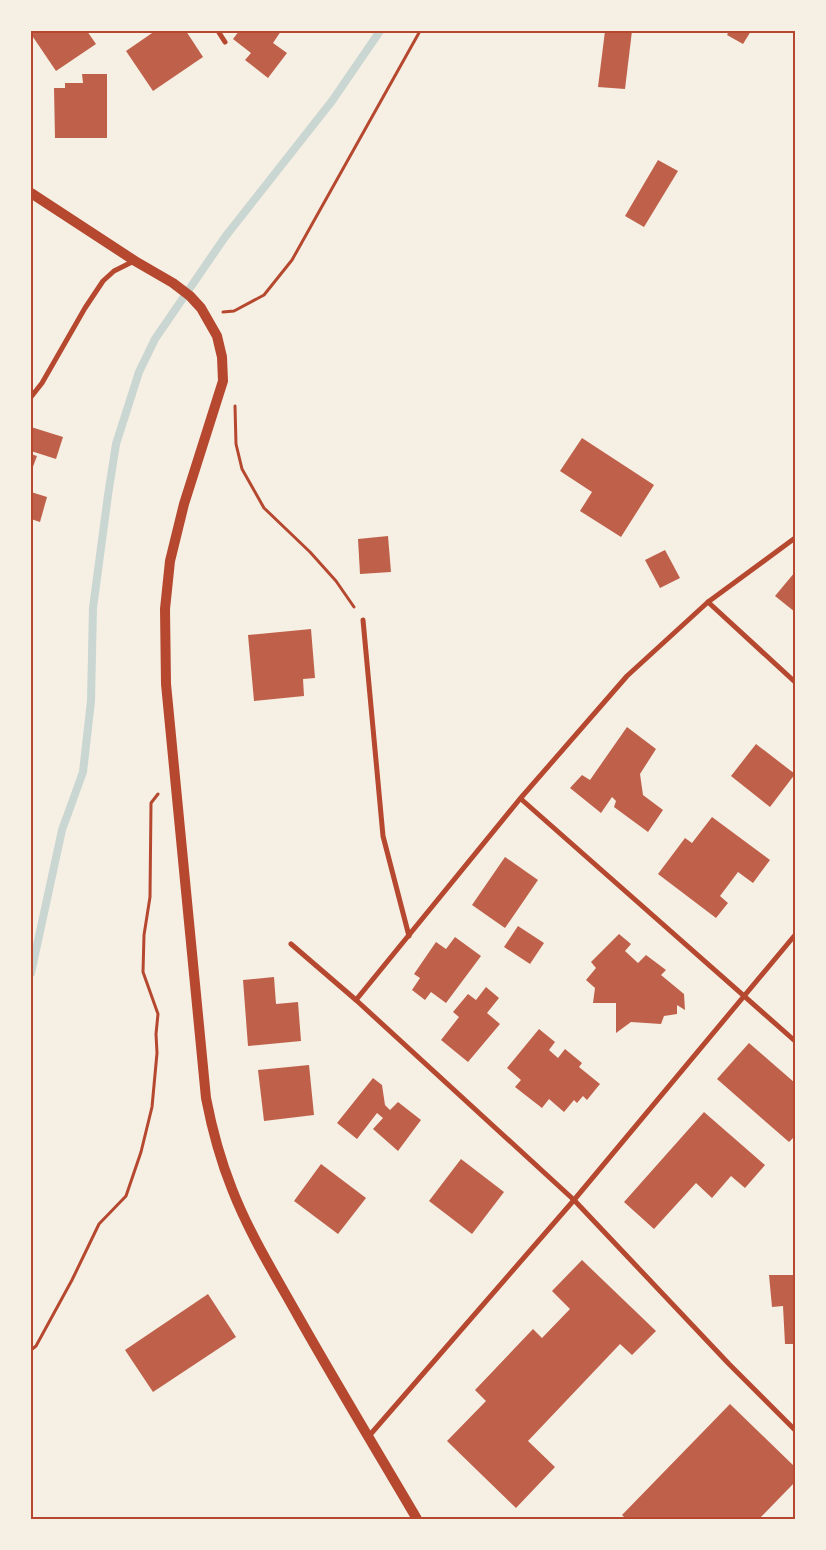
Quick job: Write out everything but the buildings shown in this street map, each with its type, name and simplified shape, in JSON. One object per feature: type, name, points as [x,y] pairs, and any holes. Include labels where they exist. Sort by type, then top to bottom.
[{"type":"main road","points":[[31,193],[135,261],[173,283],[190,296],[201,308],[218,336],[222,357],[223,381],[184,504],[170,561],[165,609],[166,684],[206,1098],[217,1148],[239,1206],[342,1395],[369,1436],[417,1519]]},
{"type":"street","points":[[218,31],[225,42]]},
{"type":"street","points":[[31,398],[103,281],[114,271],[135,261]]},
{"type":"street","points":[[356,1000],[519,800],[627,676],[708,602],[795,538]]},
{"type":"street","points":[[708,602],[795,682]]},
{"type":"street","points":[[363,620],[383,836],[409,936]]},
{"type":"street","points":[[521,799],[795,1041]]},
{"type":"street","points":[[369,1436],[574,1200],[795,935]]},
{"type":"street","points":[[291,944],[356,1000],[574,1200],[729,1364],[795,1430]]},
{"type":"path","points":[[207,318],[216,312],[234,311],[264,294],[292,260],[420,31]]},
{"type":"path","points":[[235,405],[236,444],[242,469],[264,508],[317,559],[336,581],[363,620]]},
{"type":"path","points":[[31,1350],[36,1346],[72,1280],[99,1224],[126,1196],[141,1152],[152,1107],[157,1054],[158,1014],[143,972],[144,935],[150,897],[151,803],[175,772]]},
{"type":"waterway","points":[[31,973],[62,830],[83,772],[91,701],[93,608],[108,495],[116,444],[139,372],[155,339],[225,237],[332,101],[380,31]]}]
